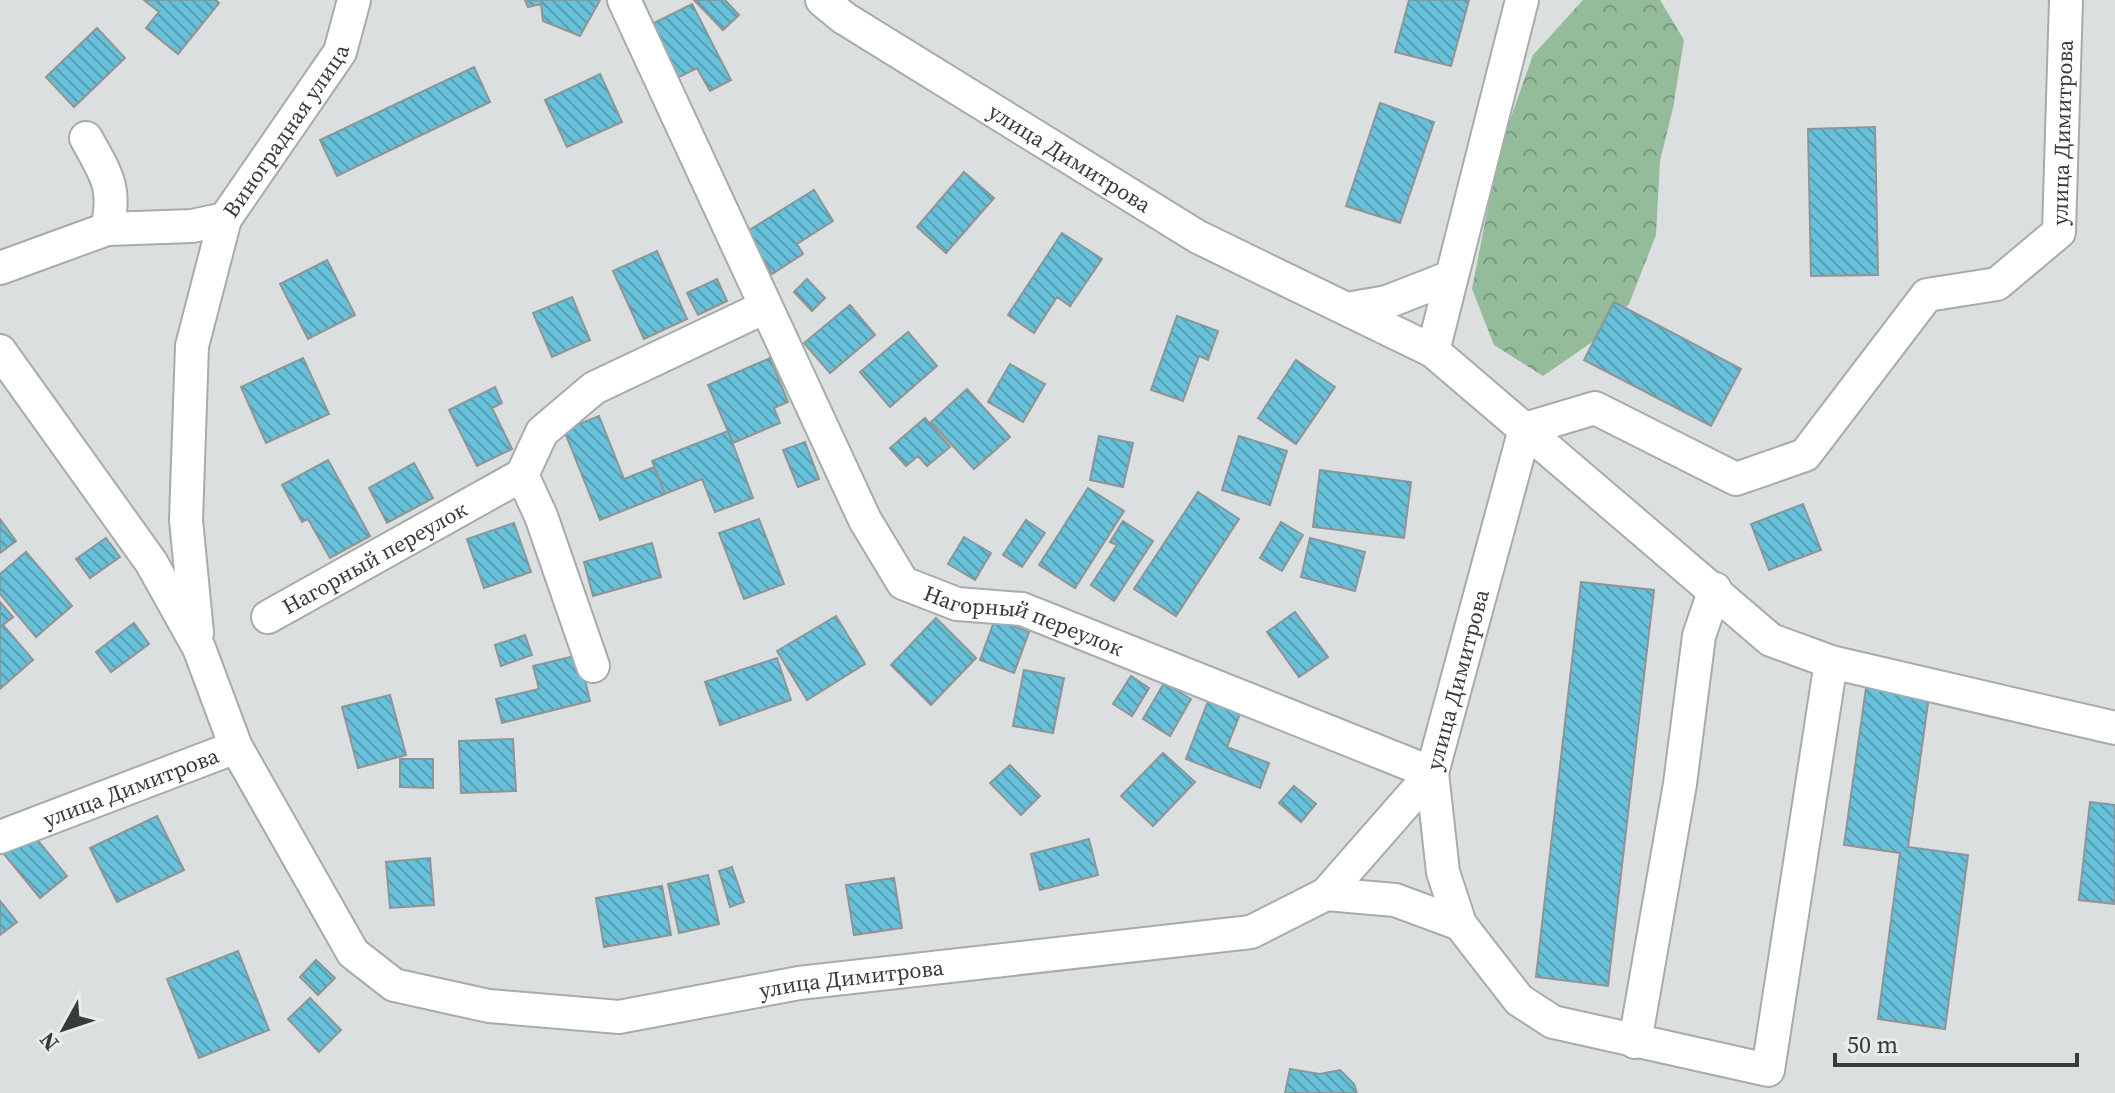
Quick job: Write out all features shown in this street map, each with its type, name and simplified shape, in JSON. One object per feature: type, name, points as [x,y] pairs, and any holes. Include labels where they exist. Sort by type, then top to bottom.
[{"type":"street","name":"Виноградная улица","points":[[0,268],[107,229],[192,226],[225,219],[340,52],[354,0]]},
{"type":"street","name":"Нагорный переулок","points":[[624,0],[865,520],[903,583],[957,604],[1022,609],[1432,773]]},
{"type":"street","name":"улица Димитрова","points":[[822,0],[844,18],[1198,237],[1433,351],[1771,640],[1831,662],[2115,728]]},
{"type":"street","points":[[1433,351],[1522,0]]},
{"type":"street","name":"улица Димитрова","points":[[1525,429],[1595,408],[1736,479],[1805,455],[1927,295],[1997,284],[2059,232],[2066,0]]},
{"type":"street","points":[[86,138],[104,171],[113,203],[107,229]]},
{"type":"street","points":[[199,648],[186,520],[192,346],[225,219]]},
{"type":"street","points":[[1347,309],[1387,302],[1451,277]]},
{"type":"street","points":[[593,666],[541,516],[522,475],[542,432],[594,388],[765,307]]},
{"type":"street","points":[[0,351],[151,562],[199,648],[236,747]]},
{"type":"street","name":"улица Димитрова","points":[[0,837],[236,747],[353,953],[394,985],[489,1006],[619,1017],[799,983],[1251,932],[1326,894],[1432,773],[1525,429]]},
{"type":"street","name":"Нагорный переулок","points":[[268,617],[522,475]]},
{"type":"street","points":[[1635,1042],[1680,784],[1699,636],[1715,589]]},
{"type":"street","points":[[1432,773],[1443,872],[1460,924],[1519,1000],[1553,1022],[1768,1070],[1831,662]]},
{"type":"street","points":[[1326,894],[1395,900],[1460,924]]},
{"type":"green space","points":[[1583,0],[1660,0],[1684,40],[1673,108],[1660,161],[1656,235],[1629,304],[1595,340],[1543,376],[1494,345],[1472,289],[1499,151],[1533,55]]},
{"type":"building","points":[[144,0],[216,0],[219,3],[178,54],[146,28],[159,12]]},
{"type":"building","points":[[525,0],[600,0],[580,36],[543,21],[541,4],[528,7]]},
{"type":"building","points":[[694,0],[725,0],[739,15],[723,30]]},
{"type":"building","points":[[1409,0],[1469,0],[1451,66],[1395,52]]},
{"type":"building","points":[[692,4],[731,80],[710,91],[697,68],[675,79],[648,26]]},
{"type":"building","points":[[97,28],[125,58],[74,107],[46,77]]},
{"type":"building","points":[[474,67],[490,102],[337,176],[320,140]]},
{"type":"building","points":[[600,74],[622,122],[567,147],[545,100]]},
{"type":"building","points":[[1380,103],[1434,122],[1400,223],[1346,206]]},
{"type":"building","points":[[1875,127],[1878,275],[1811,276],[1808,129]]},
{"type":"building","points":[[964,172],[994,198],[946,253],[917,227]]},
{"type":"building","points":[[814,190],[833,221],[797,244],[803,254],[772,274],[746,232]]},
{"type":"building","points":[[1062,233],[1102,259],[1070,306],[1057,297],[1034,333],[1008,315]]},
{"type":"building","points":[[657,251],[687,319],[644,339],[613,271]]},
{"type":"building","points":[[327,260],[355,315],[308,339],[280,284]]},
{"type":"building","points":[[717,279],[727,301],[698,315],[687,293]]},
{"type":"building","points":[[807,279],[825,298],[812,311],[794,292]]},
{"type":"building","points":[[572,297],[590,340],[552,357],[533,313]]},
{"type":"building","points":[[1614,302],[1741,369],[1711,426],[1584,360]]},
{"type":"building","points":[[850,305],[875,335],[830,373],[804,343]]},
{"type":"building","points":[[1177,316],[1218,331],[1208,360],[1199,356],[1183,401],[1151,390]]},
{"type":"building","points":[[908,332],[937,366],[890,407],[860,372]]},
{"type":"building","points":[[303,358],[329,414],[266,443],[241,387]]},
{"type":"building","points":[[770,358],[788,402],[774,408],[780,423],[733,443],[708,385]]},
{"type":"building","points":[[1296,360],[1335,387],[1296,444],[1258,418]]},
{"type":"building","points":[[1010,364],[1045,384],[1023,422],[988,402]]},
{"type":"building","points":[[495,387],[502,403],[492,408],[512,449],[477,466],[449,410]]},
{"type":"building","points":[[967,389],[1010,437],[974,469],[931,422]]},
{"type":"building","points":[[599,416],[624,479],[654,467],[665,494],[600,520],[564,430]]},
{"type":"building","points":[[925,418],[950,447],[927,466],[918,456],[906,466],[890,448]]},
{"type":"building","points":[[728,431],[753,498],[715,512],[702,479],[665,494],[652,461]]},
{"type":"building","points":[[1099,436],[1133,443],[1123,487],[1090,480]]},
{"type":"building","points":[[1239,436],[1287,451],[1270,505],[1222,490]]},
{"type":"building","points":[[805,442],[819,479],[798,487],[783,450]]},
{"type":"building","points":[[328,460],[370,536],[330,558],[308,519],[302,522],[282,485]]},
{"type":"building","points":[[414,463],[433,498],[387,523],[369,488]]},
{"type":"building","points":[[1320,470],[1411,482],[1404,538],[1313,527]]},
{"type":"building","points":[[1088,488],[1124,511],[1075,588],[1039,565]]},
{"type":"building","points":[[1198,492],[1239,519],[1176,616],[1134,589]]},
{"type":"building","points":[[1803,504],[1821,550],[1769,570],[1751,524]]},
{"type":"building","points":[[0,519],[16,541],[0,553]]},
{"type":"building","points":[[759,519],[784,584],[744,599],[719,533]]},
{"type":"building","points":[[1026,520],[1045,533],[1022,567],[1003,555]]},
{"type":"building","points":[[1123,521],[1153,541],[1114,601],[1091,585],[1117,545],[1110,542]]},
{"type":"building","points":[[1281,522],[1303,535],[1282,571],[1260,558]]},
{"type":"building","points":[[514,523],[531,572],[484,588],[467,539]]},
{"type":"building","points":[[964,537],[991,553],[975,580],[948,564]]},
{"type":"building","points":[[106,538],[120,557],[90,578],[76,559]]},
{"type":"building","points":[[1310,538],[1365,552],[1355,591],[1301,577]]},
{"type":"building","points":[[652,543],[661,577],[593,596],[584,562]]},
{"type":"building","points":[[26,552],[72,606],[36,637],[0,594],[0,574]]},
{"type":"building","points":[[1581,582],[1654,590],[1608,986],[1536,977]]},
{"type":"building","points":[[0,602],[13,617],[3,625],[33,660],[0,689]]},
{"type":"building","points":[[1295,612],[1328,657],[1299,677],[1267,632]]},
{"type":"building","points":[[836,616],[865,664],[807,700],[777,651]]},
{"type":"building","points":[[936,618],[976,658],[931,705],[891,665]]},
{"type":"building","points":[[995,619],[1029,632],[1014,673],[980,660]]},
{"type":"building","points":[[134,623],[149,644],[111,672],[96,652]]},
{"type":"building","points":[[525,635],[532,655],[501,666],[495,645]]},
{"type":"building","points":[[579,655],[590,701],[502,723],[496,699],[539,689],[533,666]]},
{"type":"building","points":[[777,658],[791,700],[720,725],[705,682]]},
{"type":"building","points":[[1024,670],[1064,678],[1053,733],[1013,726]]},
{"type":"building","points":[[1131,676],[1149,688],[1132,716],[1113,704]]},
{"type":"building","points":[[1164,683],[1191,699],[1170,736],[1143,719]]},
{"type":"building","points":[[1866,688],[1929,696],[1908,847],[1968,855],[1945,1029],[1878,1019],[1900,853],[1844,845]]},
{"type":"building","points":[[390,695],[406,755],[358,768],[342,707]]},
{"type":"building","points":[[1210,696],[1242,709],[1227,747],[1269,763],[1260,788],[1186,759]]},
{"type":"building","points":[[513,739],[516,791],[461,793],[459,741]]},
{"type":"building","points":[[1163,753],[1195,782],[1153,826],[1121,796]]},
{"type":"building","points":[[400,759],[433,759],[433,788],[400,787]]},
{"type":"building","points":[[1010,765],[1040,796],[1021,815],[990,783]]},
{"type":"building","points":[[1294,786],[1316,804],[1301,822],[1279,803]]},
{"type":"building","points":[[2090,802],[2115,805],[2115,904],[2079,900]]},
{"type":"building","points":[[157,816],[184,870],[117,902],[90,848]]},
{"type":"building","points":[[30,831],[67,876],[40,898],[3,853]]},
{"type":"building","points":[[1089,839],[1098,875],[1040,890],[1031,854]]},
{"type":"building","points":[[430,858],[434,905],[390,908],[386,862]]},
{"type":"building","points":[[732,867],[744,902],[730,907],[719,871]]},
{"type":"building","points":[[708,875],[719,924],[679,933],[668,884]]},
{"type":"building","points":[[894,878],[902,928],[854,935],[846,885]]},
{"type":"building","points":[[662,886],[671,935],[604,947],[596,898]]},
{"type":"building","points":[[0,901],[17,922],[0,935]]},
{"type":"building","points":[[238,951],[269,1030],[199,1058],[167,979]]},
{"type":"building","points":[[316,960],[335,978],[318,995],[300,977]]},
{"type":"building","points":[[310,998],[341,1030],[319,1052],[288,1019]]},
{"type":"building","points":[[1290,1069],[1320,1074],[1340,1070],[1354,1084],[1357,1093],[1285,1093]]}]
